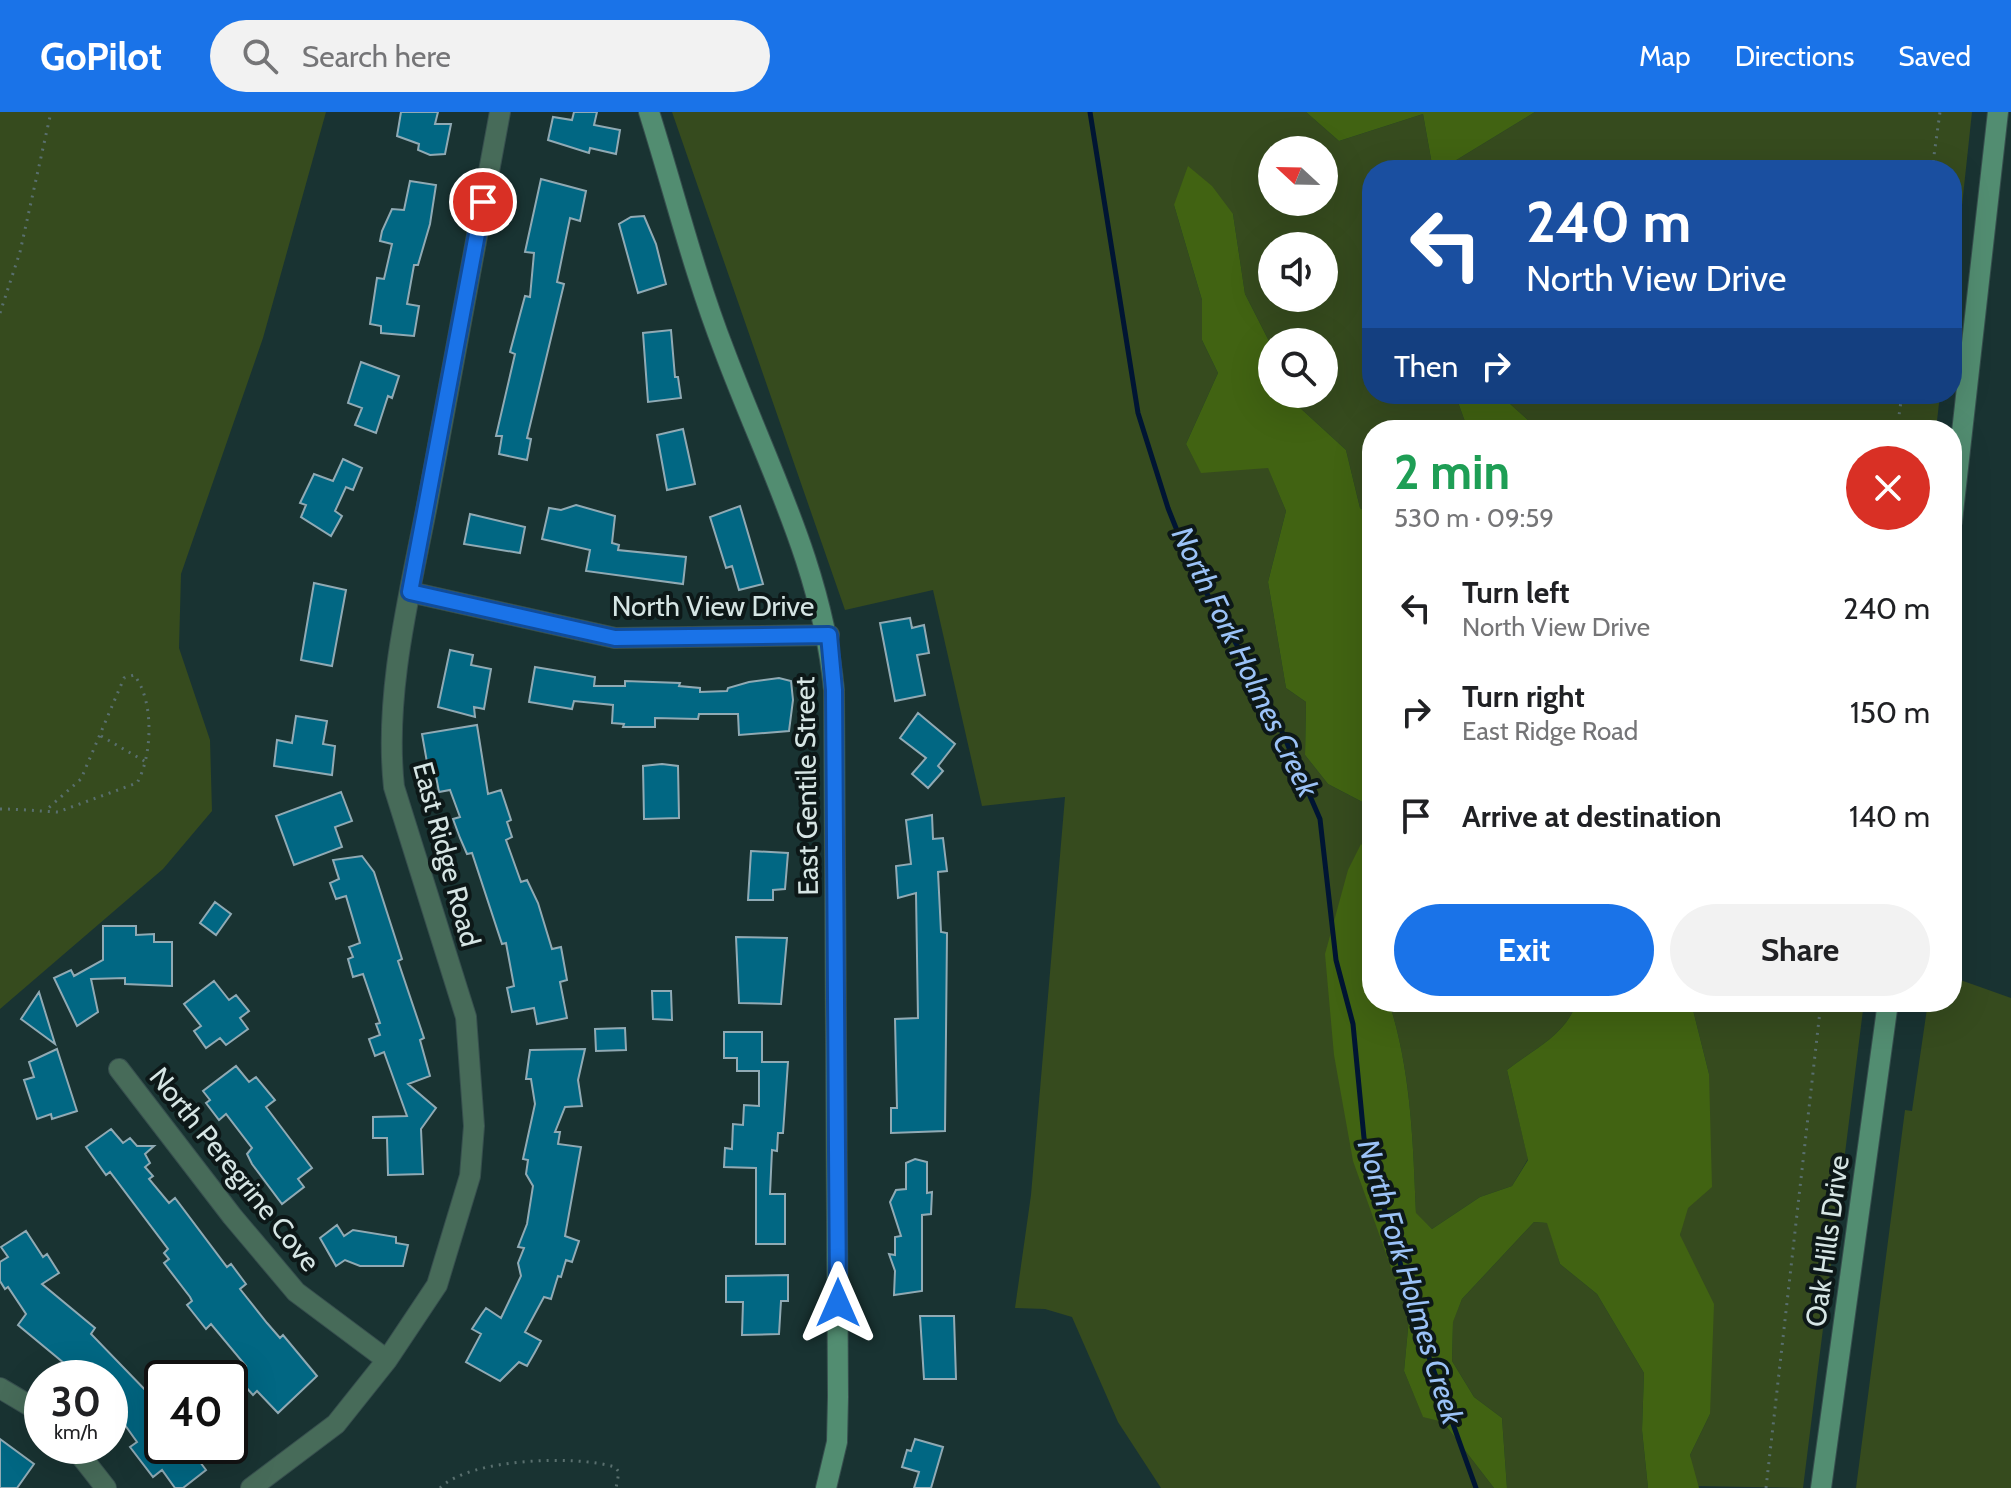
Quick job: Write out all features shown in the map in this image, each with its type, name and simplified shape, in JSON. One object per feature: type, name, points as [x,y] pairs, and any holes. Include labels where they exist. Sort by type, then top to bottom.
[{"type":"street","name":"East Ridge Road","points":[[251,1488],[336,1424],[387,1360],[437,1285],[470,1176],[474,1126],[466,1017],[394,787],[390,751],[392,713],[410,592],[500,112]]},
{"type":"street","name":"East Gentile Street","points":[[649,112],[723,348],[798,535],[829,635],[835,706],[838,1397],[837,1442],[826,1488]]},
{"type":"street","points":[[1962,432],[1998,112]]},
{"type":"street","name":"North View Drive","points":[[410,592],[615,638],[829,635]]},
{"type":"street","name":"Oak Hills Drive","points":[[1821,1488],[1887,1012]]},
{"type":"street","name":"North Peregrine Cove","points":[[119,1069],[296,1292],[387,1360]]},
{"type":"street","points":[[0,1388],[24,1402]]},
{"type":"street","points":[[87,1464],[106,1488]]},
{"type":"path","points":[[0,313],[20,252],[51,112]]},
{"type":"path","points":[[1933,160],[1940,112]]},
{"type":"path","points":[[0,809],[45,811],[71,808],[137,783],[148,763],[150,750],[143,695],[134,675],[124,678],[81,779],[45,811]]},
{"type":"path","points":[[101,736],[148,763]]},
{"type":"path","points":[[1766,1488],[1820,1012]]},
{"type":"path","points":[[440,1488],[474,1471],[539,1461],[615,1467],[619,1472],[616,1488]]},
{"type":"green space","points":[[0,112],[326,112],[263,338],[181,574],[179,648],[210,740],[212,811],[163,869],[0,1009]]},
{"type":"green space","points":[[672,112],[1306,112],[1333,136],[1258,136],[1258,216],[1338,216],[1338,140],[1423,114],[1431,160],[1362,160],[1362,404],[1459,404],[1464,420],[1362,420],[1362,509],[1360,508],[1346,450],[1300,408],[1338,408],[1338,328],[1262,328],[1245,294],[1233,214],[1174,205],[1202,300],[1202,340],[1218,373],[1186,444],[1201,472],[1268,467],[1286,511],[1268,582],[1286,688],[1306,702],[1305,755],[1328,784],[1362,802],[1362,1012],[1367,1012],[1375,1217],[1409,1318],[1404,1371],[1423,1416],[1443,1422],[1494,1488],[1161,1488],[1118,1422],[1072,1317],[1045,1309],[1015,1308],[1031,1195],[1065,797],[982,806],[933,590],[845,610]]},
{"type":"green space","points":[[1306,112],[1535,112],[1456,160],[1431,160],[1423,114],[1339,141],[1338,136],[1333,136]]},
{"type":"green space","points":[[1535,112],[1972,112],[1962,206],[1962,160],[1456,160]]},
{"type":"green space","points":[[1188,166],[1212,186],[1233,214],[1245,294],[1262,328],[1258,328],[1258,408],[1300,408],[1346,450],[1362,509],[1362,802],[1328,784],[1305,755],[1306,702],[1286,688],[1268,582],[1286,511],[1268,468],[1201,473],[1186,444],[1218,373],[1202,340],[1202,300],[1174,205]]},
{"type":"green space","points":[[1459,404],[1510,404],[1528,420],[1464,420]]},
{"type":"green space","points":[[1510,404],[1939,404],[1937,420],[1528,420]]},
{"type":"green space","points":[[1362,844],[1362,1012],[1392,1012],[1410,1106],[1416,1213],[1432,1229],[1480,1197],[1512,1186],[1528,1160],[1507,1070],[1561,1029],[1572,1012],[1694,1012],[1709,1074],[1712,1187],[1688,1208],[1680,1235],[1714,1304],[1710,1414],[1690,1455],[1699,1488],[1648,1488],[1642,1430],[1644,1373],[1597,1294],[1560,1264],[1547,1223],[1534,1222],[1462,1299],[1453,1322],[1452,1361],[1474,1397],[1502,1418],[1507,1488],[1494,1488],[1443,1422],[1423,1417],[1404,1371],[1409,1318],[1353,1161],[1334,1055],[1325,954],[1348,870]]},
{"type":"green space","points":[[1962,981],[2011,998],[2011,1488],[1856,1488],[1905,1110],[1912,1111],[1927,1012],[1962,1012]]},
{"type":"green space","points":[[1392,1012],[1572,1012],[1553,1037],[1507,1070],[1528,1159],[1512,1186],[1480,1197],[1432,1229],[1416,1214],[1412,1133]]},
{"type":"green space","points":[[1694,1012],[1863,1012],[1803,1488],[1694,1486],[1690,1455],[1710,1414],[1680,1235],[1709,1074]]},
{"type":"green space","points":[[1534,1222],[1548,1223],[1560,1264],[1597,1294],[1644,1373],[1642,1430],[1648,1488],[1507,1488],[1502,1418],[1474,1397],[1452,1361],[1453,1321],[1462,1299]]},
{"type":"building","points":[[401,112],[438,112],[435,124],[451,124],[445,154],[430,155],[418,150],[419,144],[397,136]]},
{"type":"building","points":[[574,112],[597,112],[594,125],[620,130],[616,154],[590,148],[589,153],[548,140],[553,117],[572,120]]},
{"type":"building","points":[[541,179],[586,191],[580,221],[570,218],[557,282],[564,284],[527,438],[531,439],[527,460],[499,454],[502,436],[496,436],[515,354],[510,352],[525,296],[530,297],[534,253],[525,252]]},
{"type":"building","points":[[410,181],[436,185],[430,224],[418,265],[414,265],[407,304],[419,306],[414,336],[381,333],[381,326],[370,324],[377,278],[384,279],[392,244],[380,241],[382,231],[392,209],[404,210]]},
{"type":"building","points":[[644,216],[656,244],[666,284],[638,293],[619,224],[631,217]]},
{"type":"building","points":[[671,330],[675,377],[678,377],[681,398],[648,402],[643,333]]},
{"type":"building","points":[[361,362],[399,376],[392,398],[388,396],[376,433],[355,425],[362,408],[348,403]]},
{"type":"building","points":[[683,429],[695,484],[667,490],[657,435]]},
{"type":"building","points":[[343,459],[362,468],[353,490],[346,487],[335,511],[342,516],[331,536],[301,517],[306,505],[300,503],[314,474],[333,481]]},
{"type":"building","points":[[576,505],[615,516],[612,543],[619,545],[618,550],[686,557],[683,584],[586,571],[590,550],[542,539],[549,508],[561,510]]},
{"type":"building","points":[[740,506],[763,584],[739,590],[732,566],[726,568],[710,517]]},
{"type":"building","points":[[470,514],[525,527],[520,553],[464,544]]},
{"type":"building","points":[[314,583],[346,590],[332,666],[301,660]]},
{"type":"building","points":[[910,618],[912,628],[924,625],[929,653],[917,655],[925,695],[895,701],[880,623]]},
{"type":"building","points":[[450,650],[473,655],[471,665],[491,669],[484,709],[474,707],[475,717],[438,707]]},
{"type":"building","points":[[535,667],[595,677],[594,686],[625,686],[625,681],[680,683],[679,686],[700,688],[700,692],[727,691],[749,682],[779,678],[791,681],[793,700],[789,731],[739,735],[738,714],[699,714],[698,719],[655,718],[655,727],[623,727],[624,724],[612,723],[613,705],[574,701],[572,709],[529,702]]},
{"type":"building","points":[[918,713],[955,744],[938,766],[943,771],[928,788],[912,774],[926,758],[900,738]]},
{"type":"building","points":[[296,716],[327,721],[323,744],[335,746],[332,775],[274,766],[277,740],[292,743]]},
{"type":"building","points":[[477,725],[488,794],[501,790],[511,820],[507,822],[512,837],[506,840],[521,882],[527,880],[538,903],[552,949],[561,947],[567,980],[560,982],[567,1018],[537,1024],[534,1008],[512,1012],[507,988],[514,986],[506,943],[502,944],[472,853],[467,854],[453,819],[460,817],[450,790],[439,792],[434,766],[428,768],[422,734]]},
{"type":"building","points":[[643,766],[678,766],[679,818],[644,819]]},
{"type":"building","points":[[341,792],[352,821],[335,827],[342,847],[294,865],[276,816]]},
{"type":"building","points":[[932,815],[933,839],[943,838],[947,871],[938,872],[941,932],[947,933],[945,1131],[891,1133],[891,1108],[897,1108],[895,1019],[918,1018],[916,893],[898,898],[896,866],[911,864],[906,820]]},
{"type":"building","points":[[751,851],[788,853],[785,889],[773,890],[773,900],[748,900]]},
{"type":"building","points":[[362,856],[374,872],[402,959],[398,961],[424,1038],[420,1040],[430,1076],[408,1084],[436,1108],[421,1129],[423,1174],[388,1175],[387,1138],[373,1138],[373,1117],[407,1116],[384,1052],[375,1056],[369,1039],[380,1035],[376,1024],[380,1023],[363,974],[353,977],[348,959],[353,957],[349,947],[360,943],[346,896],[336,899],[330,883],[339,879],[333,860]]},
{"type":"building","points":[[215,902],[231,914],[216,935],[200,923]]},
{"type":"building","points":[[103,926],[136,926],[136,935],[154,934],[154,942],[172,942],[172,986],[125,984],[125,978],[91,979],[98,1012],[77,1026],[54,978],[71,970],[74,976],[103,960]]},
{"type":"building","points":[[736,937],[787,938],[781,1004],[739,1003]]},
{"type":"building","points":[[214,981],[229,1000],[236,995],[249,1011],[240,1018],[248,1029],[226,1045],[220,1038],[206,1048],[194,1031],[201,1026],[184,1004]]},
{"type":"building","points":[[652,991],[671,991],[672,1020],[653,1019]]},
{"type":"building","points":[[39,992],[55,1044],[21,1019]]},
{"type":"building","points":[[625,1028],[626,1050],[596,1051],[595,1029]]},
{"type":"building","points":[[724,1032],[762,1032],[762,1062],[788,1062],[783,1133],[778,1133],[777,1151],[772,1150],[770,1194],[785,1194],[785,1244],[756,1244],[756,1168],[724,1167],[725,1148],[732,1149],[733,1124],[743,1125],[744,1105],[759,1106],[759,1071],[737,1071],[737,1058],[724,1058]]},
{"type":"building","points":[[57,1049],[77,1111],[52,1119],[51,1114],[37,1119],[24,1080],[34,1077],[29,1062]]},
{"type":"building","points":[[585,1049],[578,1080],[582,1106],[565,1107],[555,1132],[560,1132],[558,1144],[581,1147],[565,1236],[579,1241],[572,1262],[566,1260],[561,1277],[558,1276],[551,1299],[544,1297],[525,1332],[541,1341],[535,1352],[527,1366],[519,1362],[500,1381],[466,1362],[481,1334],[472,1329],[486,1308],[501,1318],[521,1276],[518,1263],[524,1248],[518,1247],[527,1224],[533,1186],[526,1174],[528,1160],[523,1159],[535,1104],[531,1079],[526,1079],[530,1050]]},
{"type":"building","points":[[236,1066],[249,1082],[256,1077],[275,1100],[266,1107],[312,1168],[298,1179],[304,1187],[282,1204],[252,1164],[247,1154],[252,1148],[226,1114],[219,1120],[206,1103],[210,1100],[203,1091]]},
{"type":"building","points":[[111,1129],[123,1143],[130,1138],[137,1146],[154,1146],[145,1154],[150,1163],[145,1167],[153,1176],[149,1179],[169,1203],[175,1198],[227,1267],[231,1264],[246,1284],[240,1289],[267,1323],[280,1338],[283,1335],[317,1376],[278,1413],[257,1391],[253,1395],[248,1389],[248,1360],[241,1360],[211,1324],[206,1329],[187,1305],[192,1301],[190,1297],[164,1263],[169,1259],[164,1253],[168,1249],[110,1172],[106,1175],[86,1147]]},
{"type":"building","points":[[915,1159],[927,1162],[927,1193],[932,1192],[931,1214],[922,1215],[922,1291],[894,1295],[895,1271],[889,1254],[895,1255],[895,1237],[901,1236],[890,1202],[896,1190],[906,1189],[906,1163]]},
{"type":"building","points":[[337,1225],[344,1236],[353,1230],[396,1237],[396,1243],[408,1245],[403,1266],[360,1266],[345,1260],[336,1266],[320,1238]]},
{"type":"building","points":[[26,1231],[43,1257],[47,1254],[59,1273],[42,1284],[95,1328],[91,1334],[116,1360],[60,1360],[18,1325],[26,1314],[8,1287],[5,1289],[0,1281],[0,1262],[8,1257],[1,1247]]},
{"type":"building","points":[[788,1275],[788,1301],[781,1301],[779,1334],[742,1335],[743,1302],[726,1302],[726,1276]]},
{"type":"building","points":[[920,1316],[954,1316],[956,1379],[924,1379]]},
{"type":"building","points":[[128,1372],[144,1389],[144,1464],[202,1464],[206,1470],[183,1488],[175,1488],[162,1470],[153,1477],[130,1447],[137,1442],[128,1429]]},
{"type":"building","points":[[0,1439],[24,1457],[24,1464],[34,1464],[17,1488],[0,1488]]},
{"type":"building","points":[[915,1439],[943,1447],[931,1488],[914,1488],[919,1472],[902,1467],[907,1450],[911,1451]]},
{"type":"waterway","name":"North Fork Holmes Creek","points":[[1090,112],[1138,413],[1168,508],[1192,568],[1266,695],[1320,819],[1336,960],[1353,1024],[1364,1138],[1421,1335],[1476,1488]]},
{"type":"route","points":[[483,202],[410,592],[615,638],[829,635],[834,690],[838,1303]]}]
